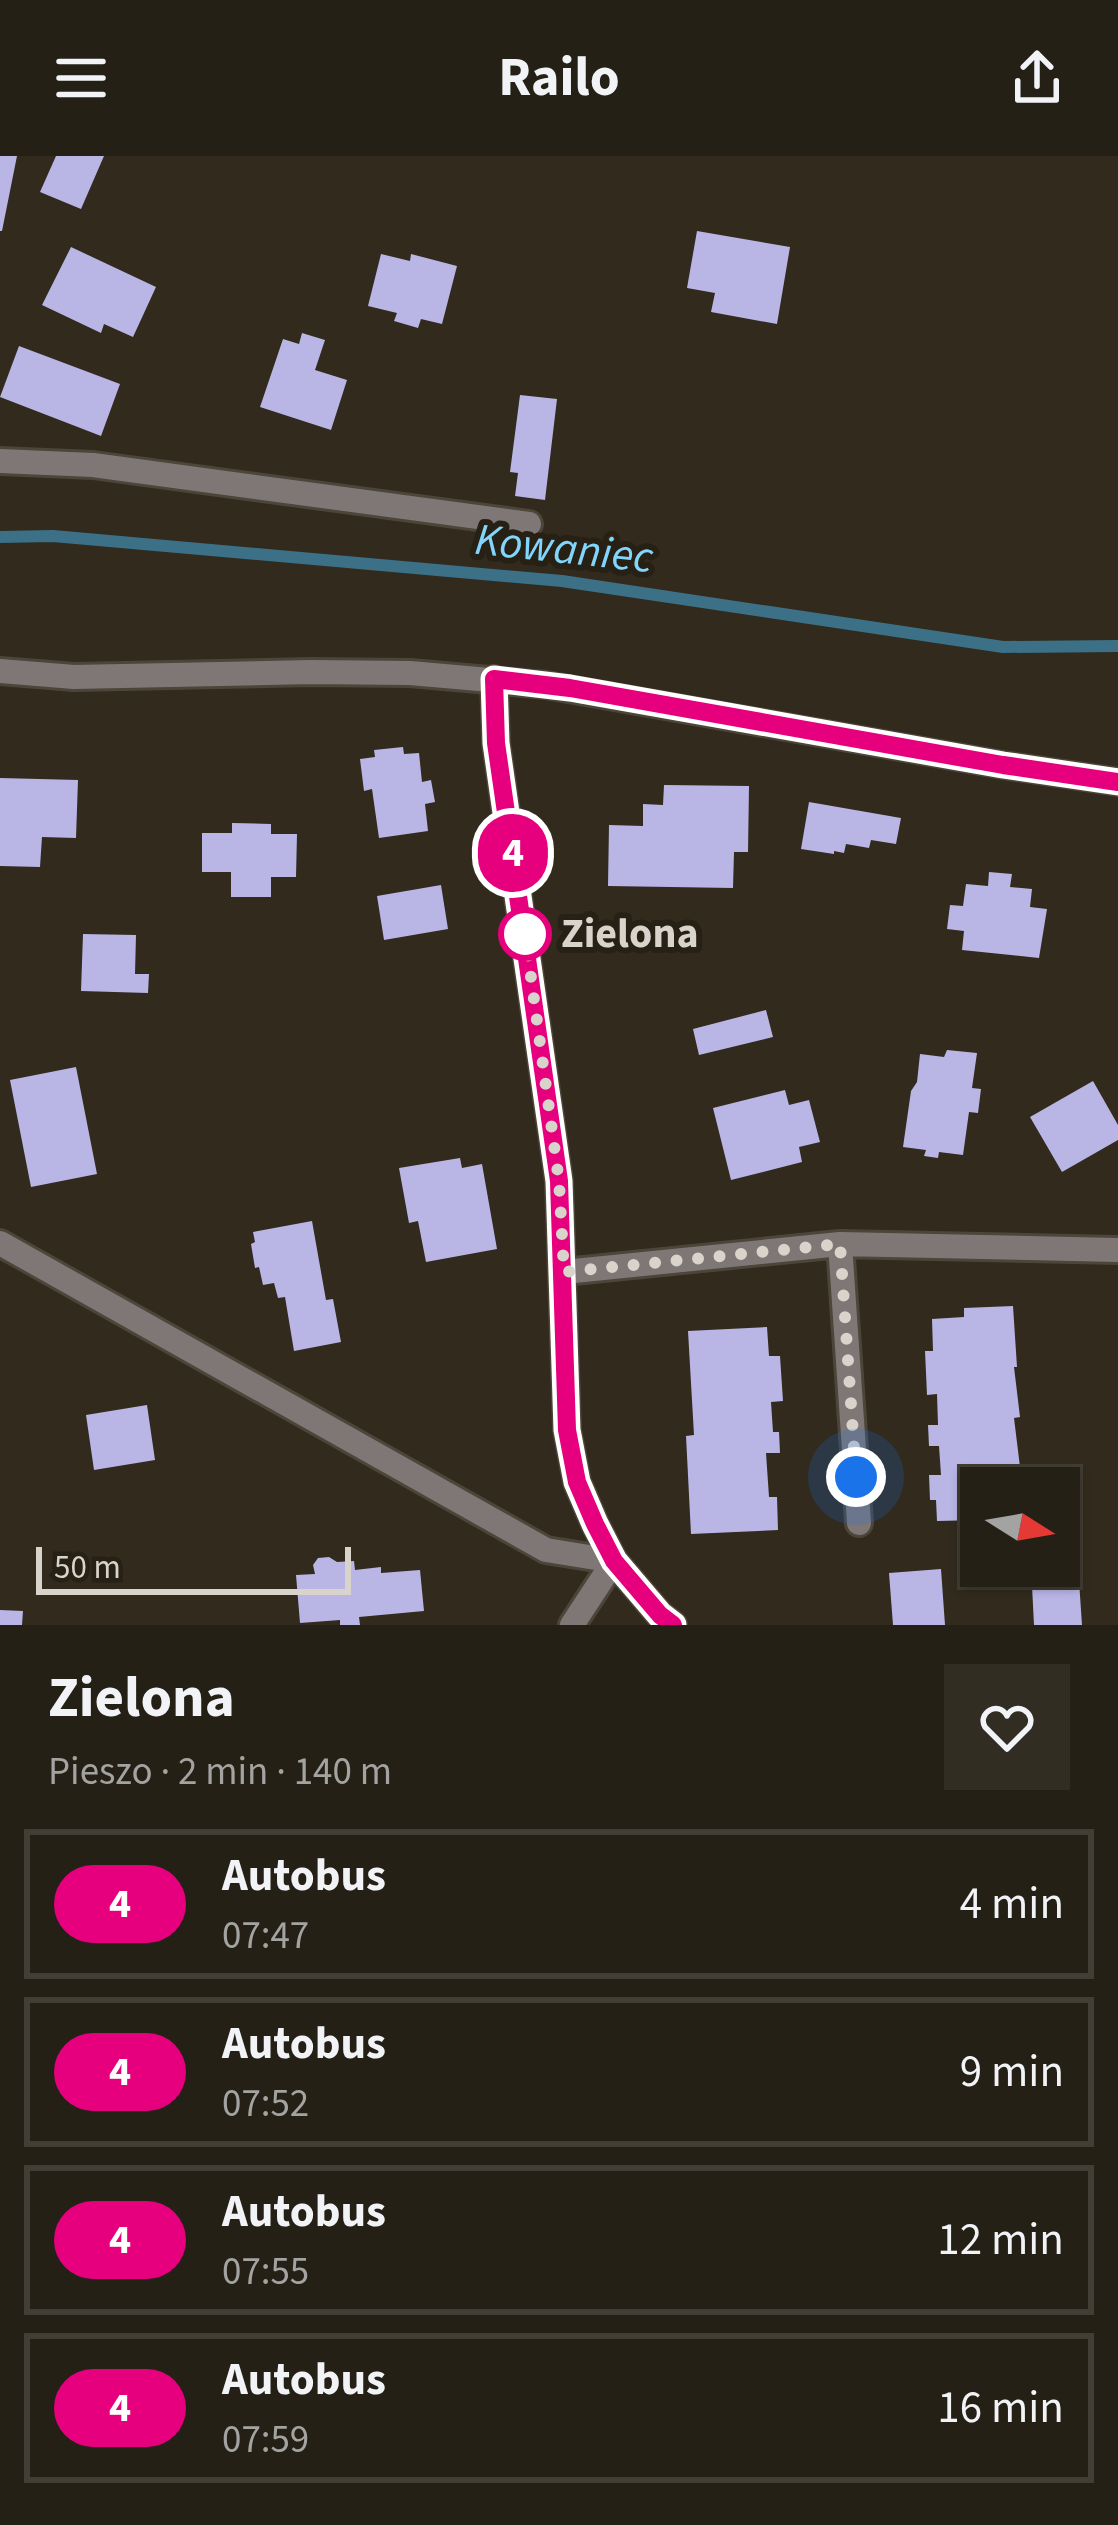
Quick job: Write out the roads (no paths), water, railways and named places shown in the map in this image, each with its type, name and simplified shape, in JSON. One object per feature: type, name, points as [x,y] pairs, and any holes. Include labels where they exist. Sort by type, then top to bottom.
[{"type":"street","points":[[0,461],[92,465],[529,524]]},
{"type":"street","points":[[0,671],[74,677],[311,672],[494,679],[1118,782]]},
{"type":"street","points":[[494,679],[496,743],[559,1181],[567,1430],[577,1482],[614,1561],[673,1625]]},
{"type":"street","points":[[0,1243],[546,1550],[614,1561]]},
{"type":"street","points":[[564,1272],[840,1244],[1118,1250]]},
{"type":"street","points":[[840,1244],[859,1523]]},
{"type":"street","points":[[572,1625],[614,1561]]},
{"type":"waterway","name":"Kowaniec","points":[[0,537],[53,536],[562,581],[1003,647],[1118,646]]},
{"type":"place","name":"Zielona","points":[[525,934]]}]
